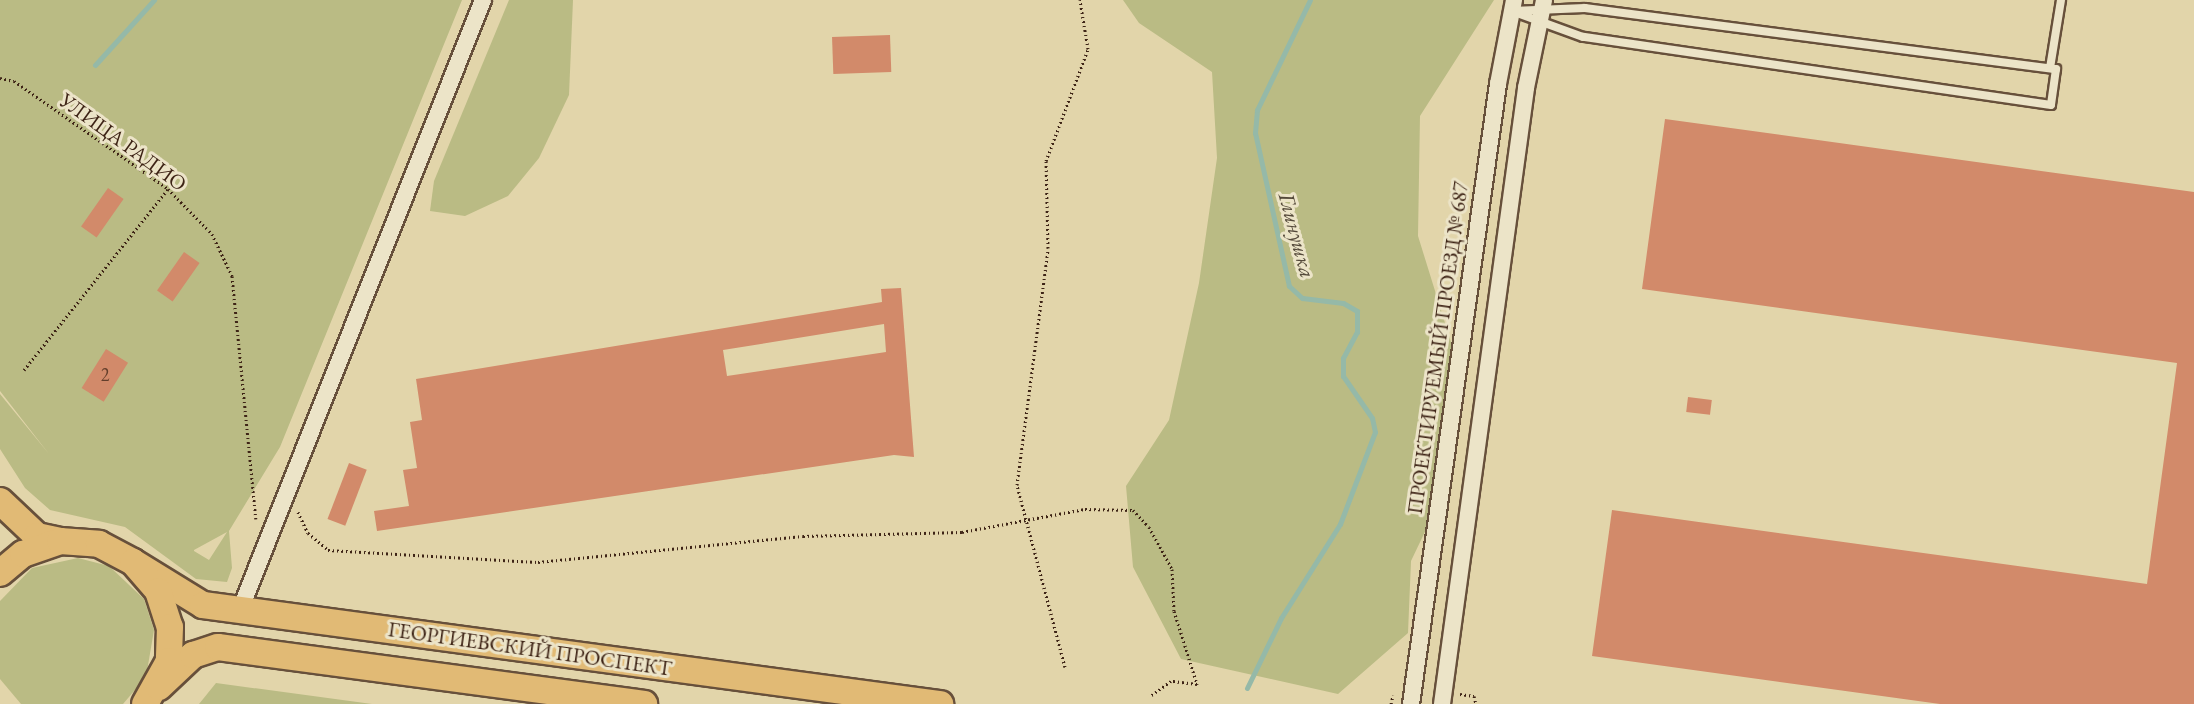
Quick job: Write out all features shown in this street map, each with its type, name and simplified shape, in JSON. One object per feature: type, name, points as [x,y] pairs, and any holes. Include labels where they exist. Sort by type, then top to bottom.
[{"type":"main road","points":[[0,501],[36,536],[60,541]]},
{"type":"main road","points":[[0,573],[23,554],[60,541]]},
{"type":"main road","name":"ГЕОРГИЕВСКИЙ ПРОСПЕКТ","points":[[60,541],[99,544],[133,562],[193,602],[940,704]]},
{"type":"main road","points":[[133,562],[158,591],[170,627],[169,661],[152,695]]},
{"type":"main road","name":"ГЕОРГИЕВСКИЙ ПРОСПЕКТ","points":[[152,695],[193,655],[218,647],[573,699],[644,704]]},
{"type":"street","points":[[240,610],[260,554],[483,0]]},
{"type":"street","name":"ПРОЕКТИРУЕМЫЙ ПРОЕЗД № 687","points":[[1411,704],[1513,6]]},
{"type":"street","points":[[1442,704],[1526,88],[1542,10]]},
{"type":"lane","points":[[2050,68],[2061,0]]},
{"type":"lane","points":[[1513,6],[1542,10],[1585,8],[2056,69],[2051,105],[1583,37],[1542,10]]},
{"type":"path","points":[[1065,667],[1056,617],[1024,521],[1017,485],[1048,248],[1046,161],[1088,49],[1080,0]]},
{"type":"path","name":"УЛИЦА РАДИО","points":[[0,78],[14,81],[168,189],[212,234],[232,276],[260,554]]},
{"type":"path","points":[[24,370],[168,189]]},
{"type":"path","points":[[286,489],[308,533],[327,550],[432,560],[538,562],[803,536],[962,532],[1085,509],[1133,510],[1142,516],[1172,569],[1174,610],[1197,684],[1171,681],[1152,695]]},
{"type":"green space","points":[[0,0],[462,0],[280,447],[229,531],[232,568],[227,582],[196,579],[125,527],[50,510],[25,488],[0,449],[0,394],[49,454],[0,391]],"holes":[[[227,532],[209,560],[194,550]]]},
{"type":"green space","points":[[509,0],[573,0],[569,95],[539,158],[508,196],[465,216],[430,211],[434,181]]},
{"type":"green space","points":[[1123,0],[1494,0],[1420,116],[1418,236],[1454,352],[1432,517],[1411,561],[1408,633],[1338,694],[1181,659],[1133,567],[1126,486],[1169,420],[1199,283],[1217,158],[1212,72],[1139,23]]},
{"type":"green space","points":[[78,558],[109,566],[144,599],[154,630],[146,677],[123,704],[21,704],[0,679],[0,601],[32,568]]},
{"type":"green space","points":[[216,683],[372,704],[199,704]]},
{"type":"building","points":[[890,35],[891,72],[833,74],[832,37]]},
{"type":"building","points":[[1665,119],[2194,192],[2194,704],[1940,704],[1592,656],[1612,510],[2147,584],[2177,363],[1642,289]]},
{"type":"building","points":[[108,188],[124,199],[97,237],[81,227]]},
{"type":"building","points":[[184,252],[200,263],[173,301],[157,291]]},
{"type":"building","points":[[901,288],[914,457],[894,455],[377,531],[374,511],[409,506],[403,470],[417,468],[410,422],[422,420],[416,379],[882,302],[881,289]],"holes":[[[884,324],[886,352],[727,376],[723,350]]]},
{"type":"building","points":[[106,349],[128,363],[104,402],[82,388]]},
{"type":"building","points":[[1688,397],[1712,400],[1710,415],[1686,412]]},
{"type":"building","points":[[349,463],[367,470],[345,526],[327,519]]},
{"type":"waterway","points":[[95,65],[154,0]]},
{"type":"waterway","name":"Глинушка","points":[[1247,688],[1281,618],[1340,524],[1375,432],[1372,418],[1343,376],[1343,358],[1357,332],[1357,311],[1343,303],[1302,298],[1289,286],[1255,133],[1257,110],[1310,0]]}]
